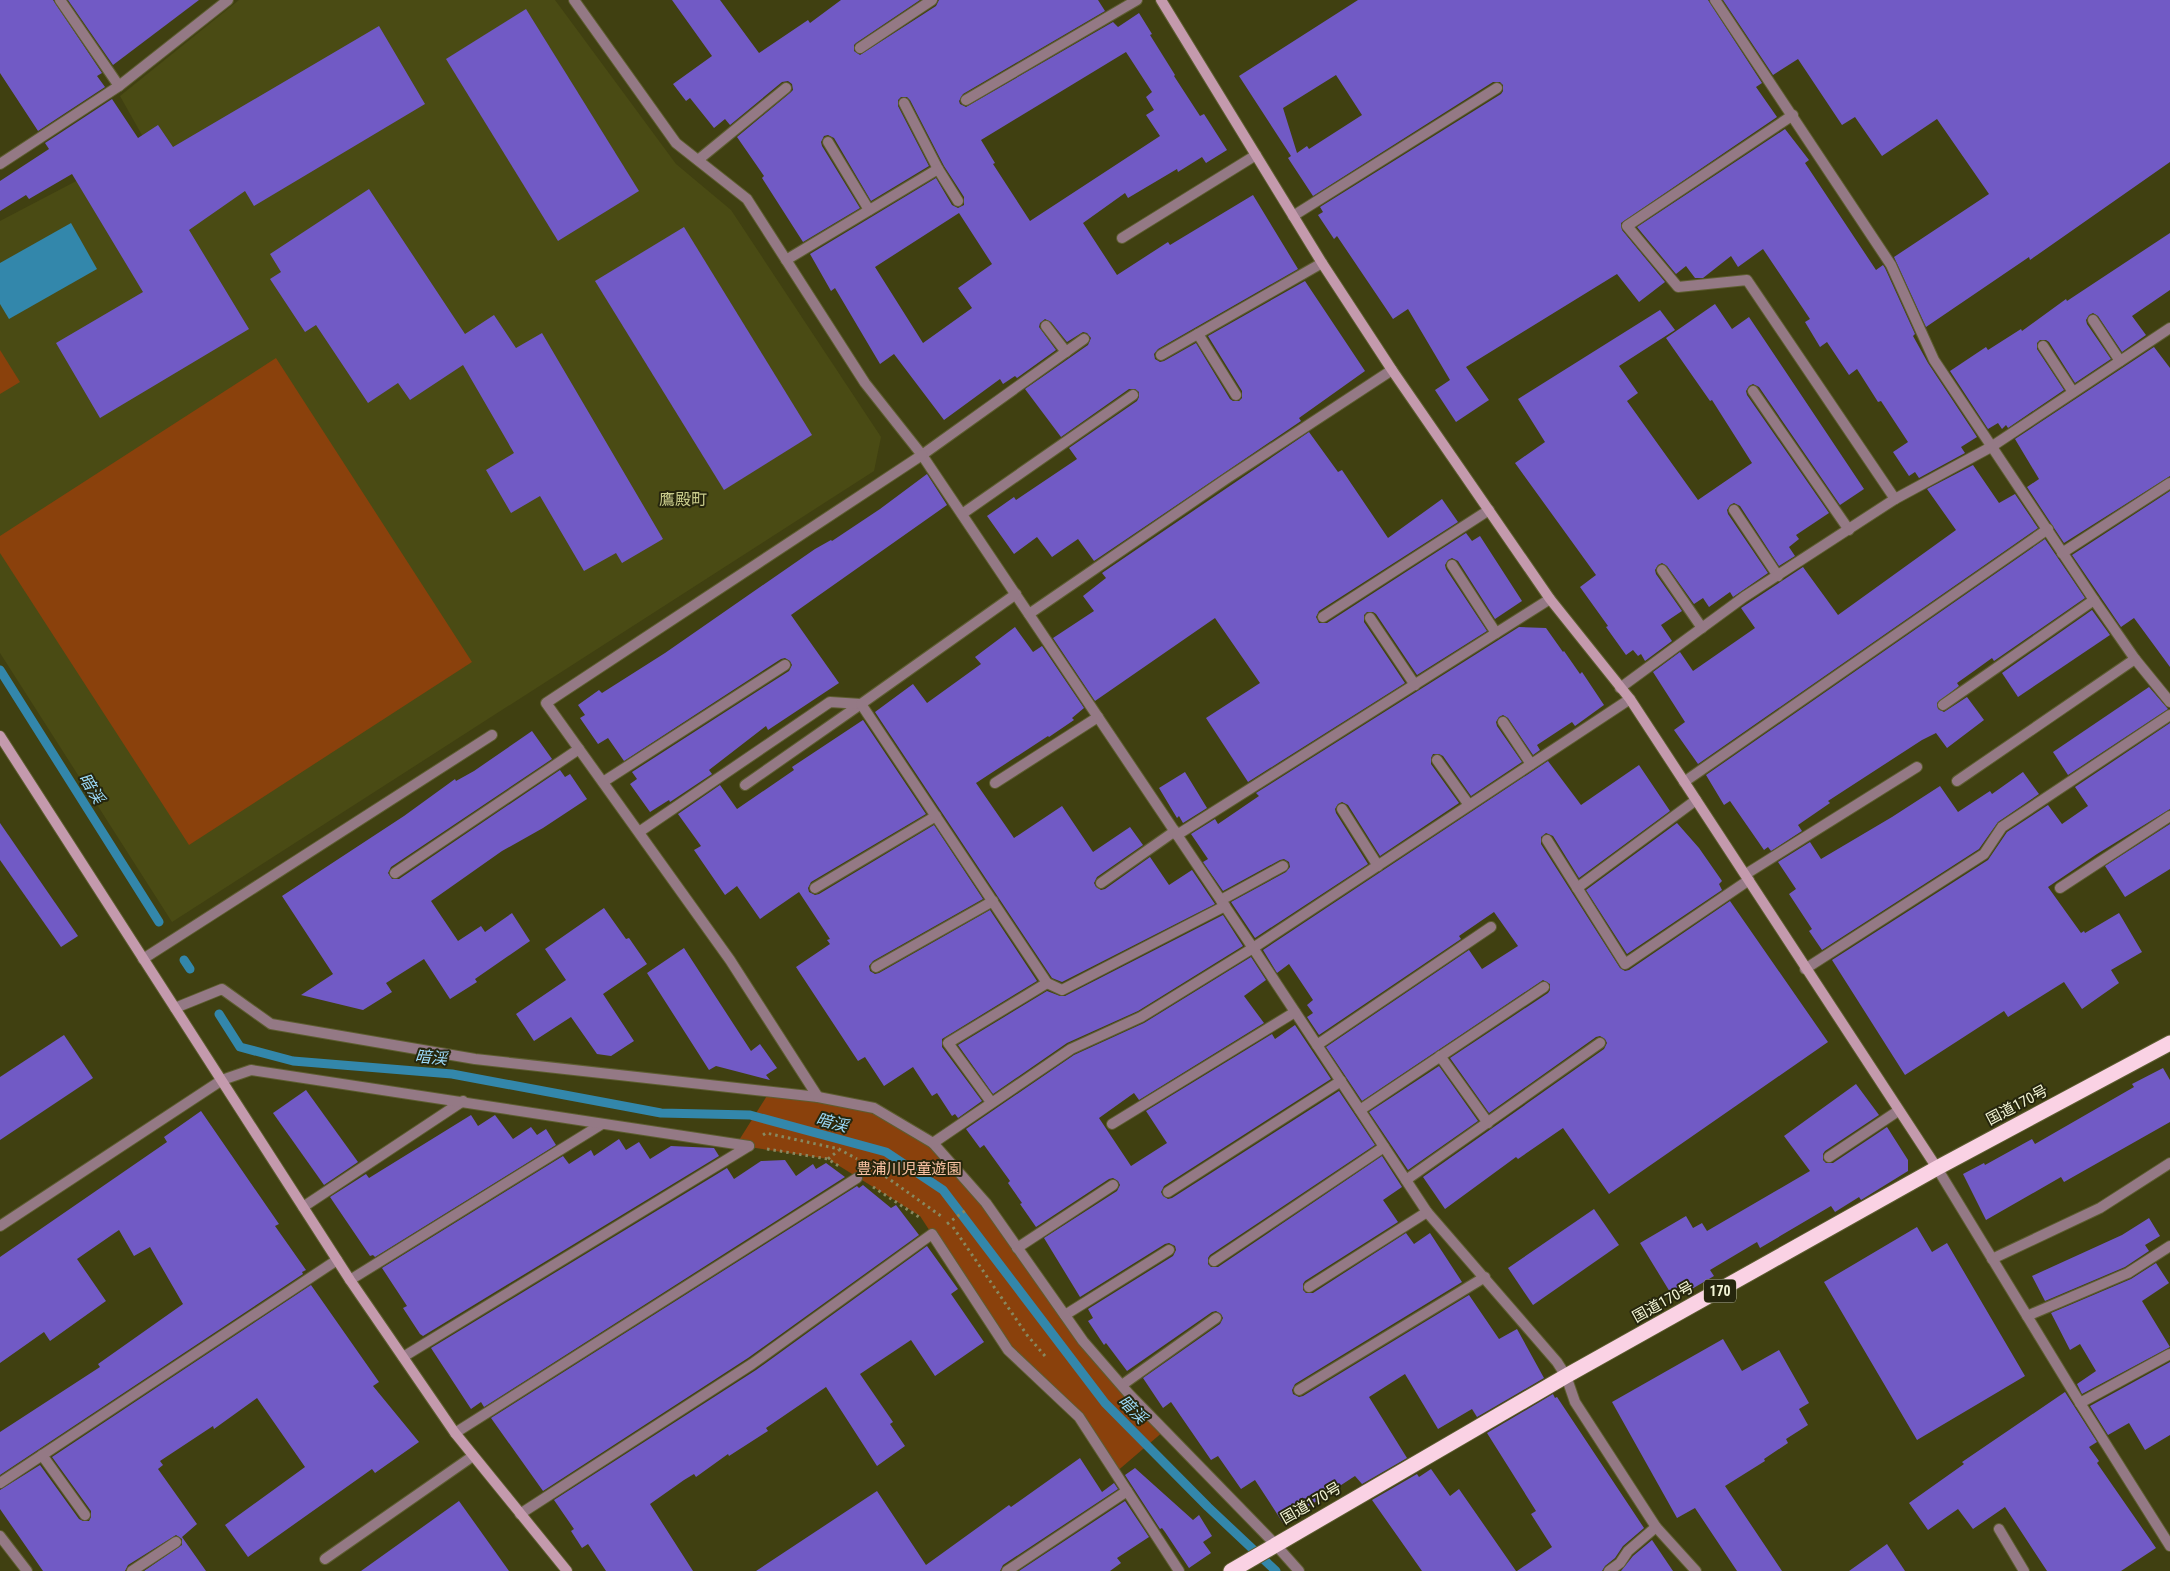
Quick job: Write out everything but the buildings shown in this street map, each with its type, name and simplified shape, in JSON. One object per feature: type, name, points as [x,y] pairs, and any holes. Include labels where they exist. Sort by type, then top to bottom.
[{"type":"highway","name":"国道170号","points":[[1236,1568],[1566,1376],[1937,1168],[2170,1043]]},
{"type":"street","points":[[60,0],[118,86]]},
{"type":"street","points":[[0,164],[118,86],[228,0]]},
{"type":"street","points":[[574,0],[676,143],[747,199],[865,383],[922,454],[1317,1044],[1427,1212],[1486,1277],[1557,1362],[1566,1376],[1575,1402],[1656,1527],[1696,1571]]},
{"type":"street","points":[[860,48],[932,0]]},
{"type":"street","points":[[966,100],[1137,0]]},
{"type":"street","points":[[1161,0],[1322,263],[1392,370],[1550,599],[1630,699],[1937,1168],[2080,1403],[2170,1546]]},
{"type":"street","points":[[1715,0],[1891,265],[1934,360],[2135,660],[2170,702]]},
{"type":"street","points":[[698,160],[786,88]]},
{"type":"street","points":[[1293,216],[1497,88]]},
{"type":"street","points":[[904,103],[938,169],[958,201]]},
{"type":"street","points":[[1793,115],[1628,226],[1678,287],[1747,280],[1895,500]]},
{"type":"street","points":[[828,142],[869,210]]},
{"type":"street","points":[[1122,238],[1256,155]]},
{"type":"street","points":[[786,260],[938,169]]},
{"type":"street","points":[[1161,355],[1322,263]]},
{"type":"street","points":[[2093,320],[2120,361]]},
{"type":"street","points":[[1046,326],[1066,352]]},
{"type":"street","points":[[1620,688],[1702,628],[1778,576],[1895,500],[1991,447],[2170,328]]},
{"type":"street","points":[[1198,334],[1236,395]]},
{"type":"street","points":[[818,1097],[730,960],[546,703],[922,454],[1084,340]]},
{"type":"street","points":[[2043,346],[2073,392]]},
{"type":"street","points":[[1029,614],[1226,478],[1392,370]]},
{"type":"street","points":[[1753,391],[1849,530]]},
{"type":"street","points":[[962,514],[1133,394]]},
{"type":"street","points":[[2062,553],[2170,483]]},
{"type":"street","points":[[1323,617],[1489,510]]},
{"type":"street","points":[[1734,510],[1778,576]]},
{"type":"street","points":[[1684,782],[2048,530]]},
{"type":"street","points":[[1452,565],[1496,633]]},
{"type":"street","points":[[1662,570],[1702,628]]},
{"type":"street","points":[[745,785],[1016,594]]},
{"type":"street","points":[[1101,883],[1176,833],[1550,599]]},
{"type":"street","points":[[1943,705],[2094,600]]},
{"type":"street","points":[[1370,618],[1415,685]]},
{"type":"street","points":[[1957,782],[2135,660]]},
{"type":"street","points":[[603,782],[786,666]]},
{"type":"street","points":[[933,1143],[1072,1049],[1141,1017],[1253,948],[1630,699]]},
{"type":"street","points":[[639,832],[830,702],[861,704]]},
{"type":"street","points":[[861,704],[1047,983],[1062,990],[1223,903],[1283,866]]},
{"type":"street","points":[[1805,969],[1984,854],[2002,827],[2170,715]]},
{"type":"street","points":[[995,783],[1098,717]]},
{"type":"street","points":[[1503,722],[1531,764]]},
{"type":"street","points":[[142,959],[492,735]]},
{"type":"street","points":[[0,736],[350,1280],[455,1433],[567,1571]]},
{"type":"street","points":[[395,873],[579,749]]},
{"type":"street","points":[[1437,760],[1469,805]]},
{"type":"street","points":[[1547,840],[1625,964],[1747,877],[1917,767]]},
{"type":"street","points":[[1577,888],[1696,800]]},
{"type":"street","points":[[1342,809],[1378,866]]},
{"type":"street","points":[[815,888],[936,816]]},
{"type":"street","points":[[2060,888],[2170,816]]},
{"type":"street","points":[[876,967],[992,901]]},
{"type":"street","points":[[1317,1044],[1491,927]]},
{"type":"street","points":[[991,1102],[948,1043],[1047,983]]},
{"type":"street","points":[[1360,1110],[1544,987]]},
{"type":"street","points":[[175,1008],[222,989],[271,1024],[475,1059],[818,1097],[874,1108],[933,1143],[982,1198],[1083,1342],[1122,1386],[1299,1571]]},
{"type":"street","points":[[1112,1124],[1295,1012]]},
{"type":"street","points":[[1406,1180],[1600,1044]]},
{"type":"street","points":[[1440,1056],[1488,1123]]},
{"type":"street","points":[[0,1226],[222,1080],[252,1070],[749,1146]]},
{"type":"street","points":[[1168,1192],[1341,1081]]},
{"type":"street","points":[[303,1207],[463,1102]]},
{"type":"street","points":[[1830,1157],[1898,1111]]},
{"type":"street","points":[[350,1280],[602,1124]]},
{"type":"street","points":[[403,1357],[749,1146]]},
{"type":"street","points":[[1214,1261],[1384,1147]]},
{"type":"street","points":[[1992,1259],[2100,1208],[2170,1163]]},
{"type":"street","points":[[455,1433],[857,1178]]},
{"type":"street","points":[[1018,1248],[1113,1184]]},
{"type":"street","points":[[1310,1287],[1427,1212]]},
{"type":"street","points":[[520,1514],[752,1364],[932,1234],[1008,1350],[1079,1417],[1179,1571]]},
{"type":"street","points":[[2027,1316],[2128,1273],[2170,1246]]},
{"type":"street","points":[[1065,1316],[1169,1250]]},
{"type":"street","points":[[0,1483],[337,1260]]},
{"type":"street","points":[[1299,1390],[1486,1277]]},
{"type":"street","points":[[1122,1386],[1216,1318]]},
{"type":"street","points":[[2080,1403],[2170,1354]]},
{"type":"street","points":[[42,1455],[85,1515]]},
{"type":"street","points":[[325,1559],[473,1456]]},
{"type":"street","points":[[1007,1571],[1127,1491]]},
{"type":"street","points":[[1609,1571],[1620,1563],[1628,1552],[1656,1527]]},
{"type":"street","points":[[1998,1529],[2024,1571]]},
{"type":"street","points":[[0,1536],[27,1571]]},
{"type":"street","points":[[132,1571],[176,1542]]},
{"type":"path","points":[[749,1146],[766,1133],[840,1149],[864,1163]]},
{"type":"path","points":[[828,1159],[840,1149]]},
{"type":"path","points":[[873,1168],[949,1222],[1027,1335],[1047,1358]]},
{"type":"path","points":[[951,1220],[970,1207]]},
{"type":"shaded area","points":[[239,0],[555,0],[676,164],[731,210],[881,437],[874,471],[172,922],[0,653],[0,221],[147,144],[120,96]]},
{"type":"green space","points":[[0,350],[20,382],[0,394]]},
{"type":"green space","points":[[276,358],[472,662],[189,845],[0,553],[0,536]]},
{"type":"green space","name":"豊浦川児童遊園","points":[[770,1091],[869,1108],[933,1143],[982,1198],[1080,1338],[1164,1431],[1115,1473],[1081,1421],[1008,1350],[920,1216],[828,1159],[736,1145]]},
{"type":"water","points":[[71,223],[97,269],[9,319],[0,304],[0,263]]},
{"type":"waterway","name":"暗渓","points":[[0,670],[159,922]]},
{"type":"waterway","name":"暗渓","points":[[184,960],[190,969]]},
{"type":"waterway","name":"暗渓","points":[[219,1014],[240,1047],[293,1061],[452,1074],[661,1113],[750,1115],[886,1152],[943,1190],[1105,1403],[1208,1507],[1276,1571]]},
{"type":"district","name":"鷹殿町","points":[[683,499]]}]
